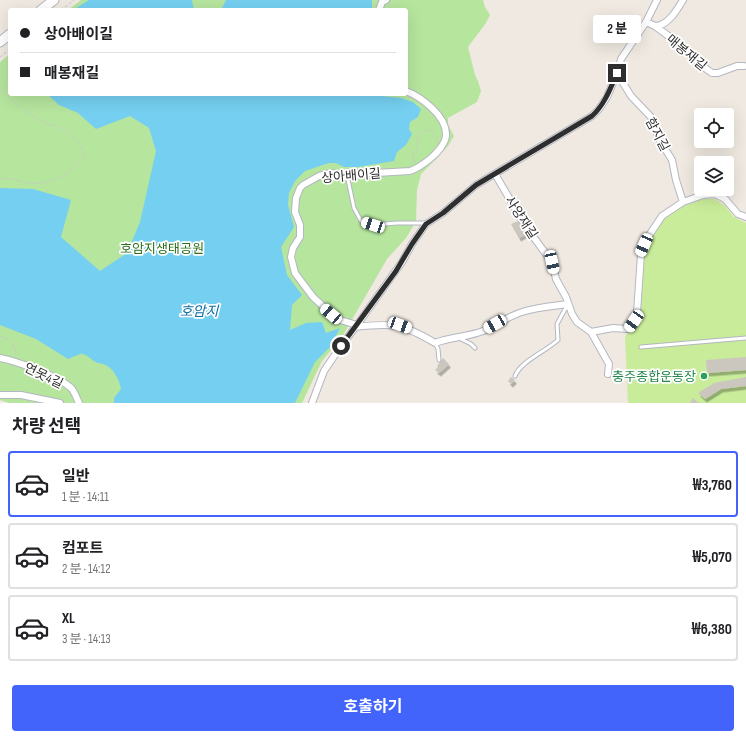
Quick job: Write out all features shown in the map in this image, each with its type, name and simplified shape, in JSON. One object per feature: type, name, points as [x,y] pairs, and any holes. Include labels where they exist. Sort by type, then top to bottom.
[{"type":"street","points":[[380,8],[382,2],[386,0]]},
{"type":"street","points":[[312,403],[324,371],[402,262],[415,239],[427,223],[443,213],[476,185],[592,116],[607,97],[621,59],[646,22],[657,0]]},
{"type":"street","name":"매봉재길","points":[[655,26],[660,26],[668,21],[683,0]]},
{"type":"street","name":"매봉재길","points":[[646,22],[655,26],[678,43],[712,73],[718,73],[737,66],[744,66]]},
{"type":"street","points":[[0,42],[8,36]]},
{"type":"street","name":"함지길","points":[[617,73],[631,96],[651,116],[659,139],[672,160],[683,202]]},
{"type":"street","name":"상아배이길","points":[[356,326],[337,319],[313,297],[295,273],[291,257],[293,248],[300,237],[300,225],[295,212],[296,198],[300,188],[308,181],[319,176],[331,174],[347,175],[410,171],[420,167],[434,155],[443,144],[447,135],[441,118],[419,97],[408,92]]},
{"type":"street","name":"사양재길","points":[[494,174],[526,227],[552,262],[556,279],[572,314],[577,322],[591,332],[609,364],[608,374]]},
{"type":"street","points":[[591,332],[612,328],[628,329],[634,321],[637,313],[641,254],[648,237],[662,216],[683,202],[703,195],[715,194],[725,199],[738,214],[746,217]]},
{"type":"street","points":[[356,326],[383,324],[400,325],[416,331],[435,343],[446,338],[460,337],[483,331],[522,312],[568,304]]},
{"type":"street","name":"연못4길","points":[[0,358],[17,362],[63,381],[72,390],[79,403]]},
{"type":"street","points":[[0,395],[21,395],[60,403]]},
{"type":"lane","points":[[347,175],[354,208],[361,221],[373,225],[427,223]]},
{"type":"lane","points":[[515,376],[518,369],[552,346],[558,340],[558,324],[568,304]]},
{"type":"lane","points":[[460,337],[475,348]]},
{"type":"lane","points":[[641,347],[746,338]]},
{"type":"lane","points":[[435,343],[438,349],[438,360]]},
{"type":"path","points":[[64,8],[74,0]]},
{"type":"path","points":[[0,57],[8,51]]},
{"type":"path","points":[[0,90],[21,107],[45,123],[64,130],[74,139],[84,153],[84,157],[75,168],[65,176],[53,181],[39,184],[6,178],[0,179]]},
{"type":"path","points":[[416,166],[412,153],[416,151],[418,146],[418,137],[420,133],[429,130],[434,132],[438,139],[437,146]]},
{"type":"path","points":[[0,336],[10,341],[15,346],[17,362]]},
{"type":"green space","name":"호암지생태공원","points":[[81,0],[483,0],[490,15],[486,23],[468,47],[475,75],[481,91],[477,102],[448,118],[448,125],[454,136],[448,146],[421,174],[417,190],[416,221],[406,238],[387,259],[342,337],[322,361],[302,403],[9,403],[0,400],[0,62],[8,56],[8,96],[408,96],[408,8],[71,8]]},
{"type":"green space","points":[[703,199],[715,199],[725,206],[734,217],[746,223],[746,403],[628,403],[625,336],[641,321],[642,273],[648,244],[654,231],[664,219],[677,209]]},
{"type":"water","points":[[89,0],[192,0],[194,8],[76,8]]},
{"type":"water","points":[[226,0],[372,0],[372,8],[222,8]]},
{"type":"water","name":"호암지","points":[[49,96],[381,96],[401,98],[413,102],[421,109],[418,117],[410,122],[409,129],[412,134],[406,145],[397,152],[394,161],[358,167],[344,167],[336,163],[329,163],[305,171],[295,181],[289,193],[288,205],[294,227],[281,247],[287,275],[302,295],[292,305],[290,330],[306,323],[322,322],[326,333],[340,328],[330,347],[315,362],[295,403],[114,403],[114,398],[121,389],[119,381],[110,368],[95,362],[83,354],[68,359],[36,339],[0,325],[0,188],[33,189],[71,200],[61,237],[100,271],[127,253],[140,222],[156,151],[149,128],[130,116],[96,129],[78,113],[59,105]]},
{"type":"building","points":[[518,221],[526,234],[519,238],[511,224]]},
{"type":"building","points":[[746,357],[746,370],[707,373],[706,360]]},
{"type":"building","points":[[443,358],[449,364],[439,373],[435,370]]},
{"type":"building","points":[[511,377],[515,380],[511,384],[508,381]]},
{"type":"building","points":[[746,377],[746,386],[721,389],[705,399],[698,393],[714,383]]},
{"type":"building","points":[[693,398],[699,403],[690,403]]},
{"type":"place","name":"충주종합운동장","points":[[704,376]]},
{"type":"route","points":[[341,346],[396,271],[426,224],[443,213],[476,185],[592,116],[607,97],[617,73]]}]
